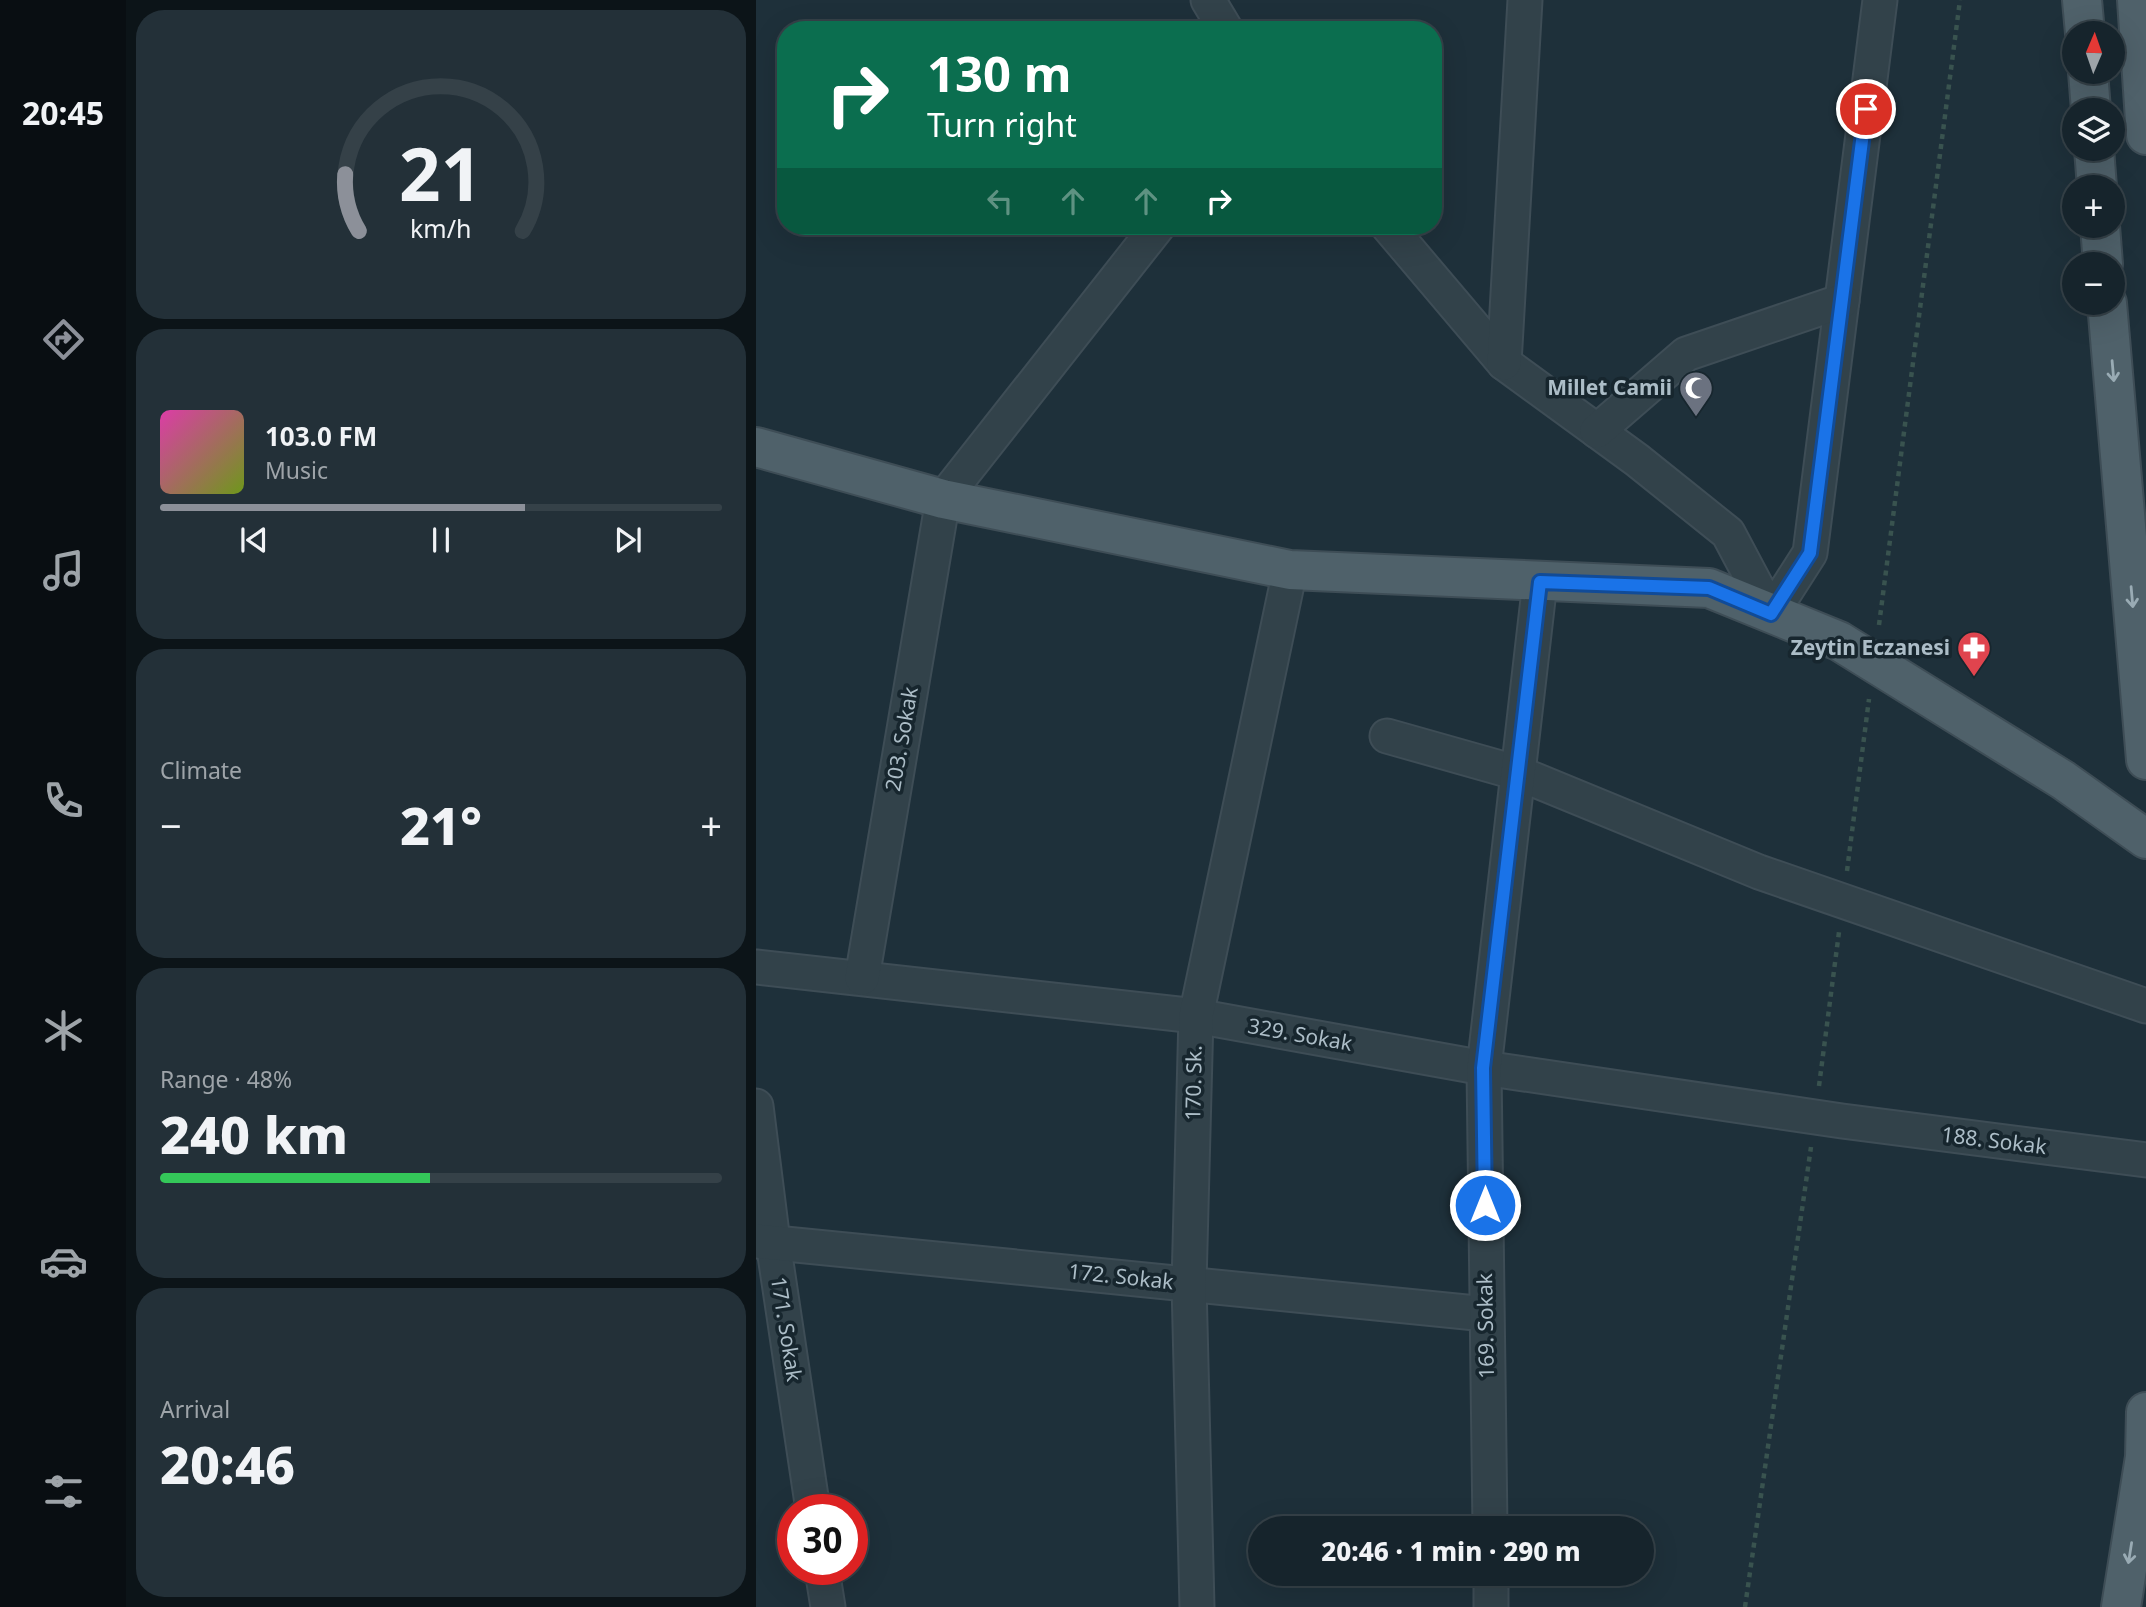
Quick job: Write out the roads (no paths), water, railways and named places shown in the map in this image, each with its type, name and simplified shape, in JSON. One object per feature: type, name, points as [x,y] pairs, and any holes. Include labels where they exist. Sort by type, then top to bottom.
[{"type":"main road","points":[[2082,0],[2084,21]]},
{"type":"main road","points":[[2137,0],[2146,135]]},
{"type":"main road","points":[[2108,315],[2146,760]]},
{"type":"main road","points":[[756,447],[943,499],[1290,570],[1709,588],[1839,641],[2063,780],[2146,839]]},
{"type":"main road","points":[[2121,1607],[2145,1457],[2146,1412]]},
{"type":"street","points":[[1208,0],[1221,21]]},
{"type":"street","points":[[1504,363],[1525,0]]},
{"type":"street","points":[[1396,235],[1504,363],[1728,533],[1771,614],[1810,553],[1880,0]]},
{"type":"street","points":[[943,499],[1151,235]]},
{"type":"street","points":[[1597,431],[1686,354],[1842,301]]},
{"type":"street","name":"203. Sokak","points":[[862,978],[943,499]]},
{"type":"street","name":"170. Sk.","points":[[1197,1607],[1189,1284],[1196,1016],[1290,570]]},
{"type":"street","name":"169. Sokak","points":[[1490,1516],[1483,1068],[1540,582]]},
{"type":"street","points":[[1387,736],[1518,773],[1759,872],[2146,1006]]},
{"type":"street","name":"329. Sokak","points":[[756,967],[1196,1016],[1483,1068],[1842,1121]]},
{"type":"street","name":"171. Sokak","points":[[756,1106],[764,1241],[810,1494]]},
{"type":"street","name":"188. Sokak","points":[[1842,1121],[2146,1160]]},
{"type":"street","name":"172. Sokak","points":[[764,1241],[1486,1314]]},
{"type":"street","points":[[824,1585],[828,1607]]},
{"type":"street","points":[[1490,1586],[1491,1607]]},
{"type":"place","name":"Millet Camii","points":[[1696,418]]},
{"type":"place","name":"Zeytin Eczanesi","points":[[1974,678]]}]
